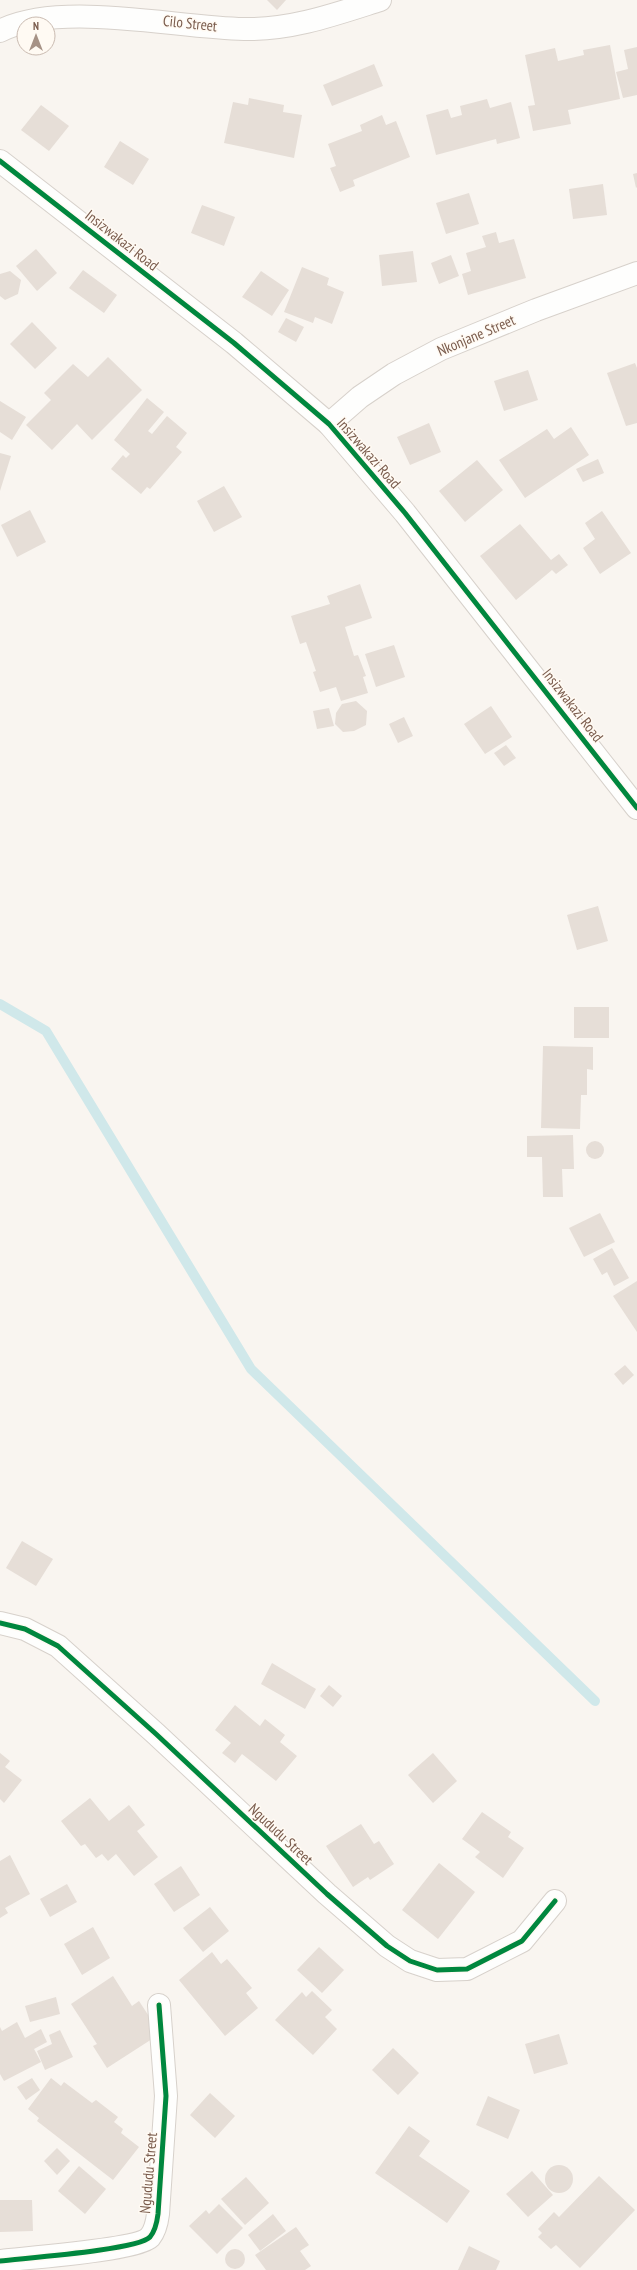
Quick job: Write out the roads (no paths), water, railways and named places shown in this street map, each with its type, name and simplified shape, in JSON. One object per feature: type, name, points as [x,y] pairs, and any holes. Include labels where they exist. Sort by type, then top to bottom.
[{"type":"street","name":"Cilo Street","points":[[0,31],[10,24],[41,14],[86,12],[244,29],[282,27],[325,17],[380,0]]},
{"type":"street","name":"Insizwakazi Road","points":[[0,161],[234,343],[329,424],[410,519],[637,808]]},
{"type":"street","name":"Nkonjane Street","points":[[329,424],[360,397],[394,374],[441,349],[536,310],[637,273]]},
{"type":"street","name":"Ngududu Street","points":[[0,1624],[25,1629],[58,1646],[156,1734],[327,1894],[386,1946],[410,1961],[437,1970],[467,1970],[522,1941],[555,1901]]},
{"type":"street","name":"Ngududu Street","points":[[0,2261],[140,2243],[150,2237],[158,2214],[166,2096],[159,2005]]},
{"type":"waterway","points":[[0,1004],[46,1031],[251,1369],[595,1701]]}]
